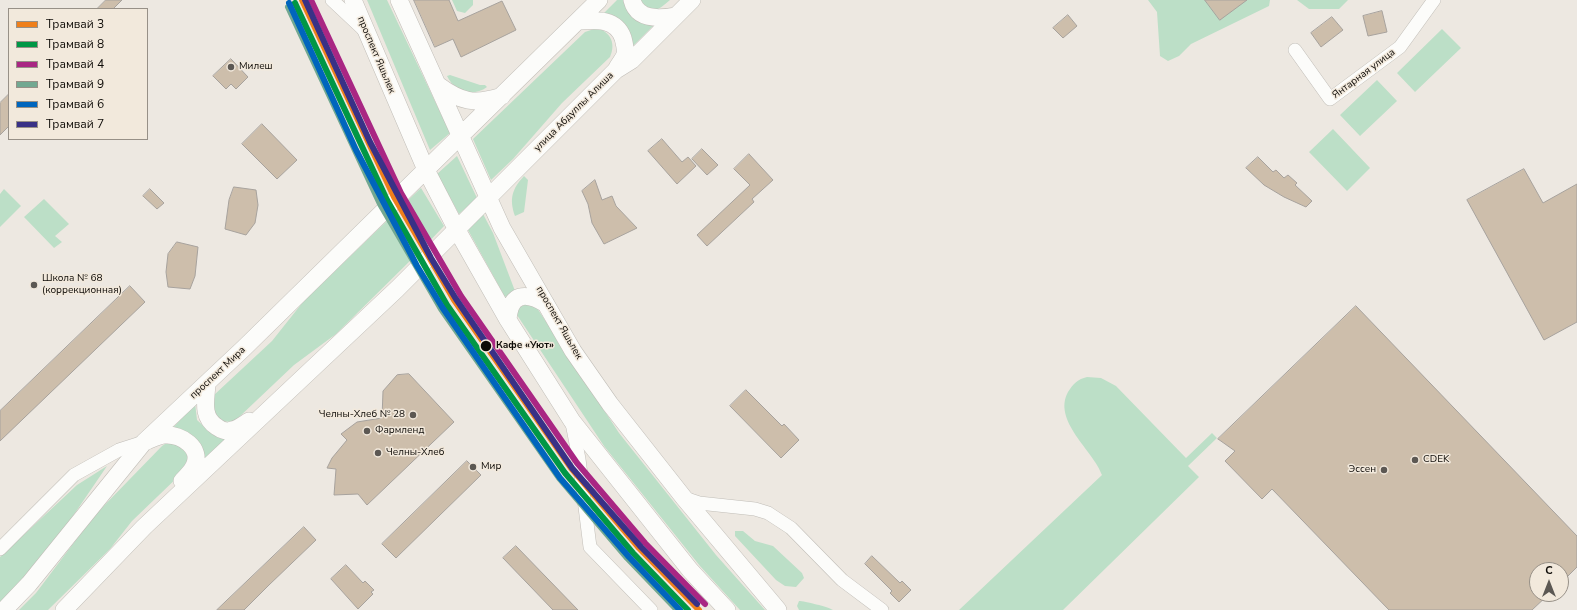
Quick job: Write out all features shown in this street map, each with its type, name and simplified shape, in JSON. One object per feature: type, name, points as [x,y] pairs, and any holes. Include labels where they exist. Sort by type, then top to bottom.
[{"type":"main road","name":"проспект Яшьлек","points":[[353,0],[402,118],[426,170],[456,230],[508,320],[572,421],[690,570],[727,610]]},
{"type":"main road","name":"проспект Яшьлек","points":[[399,0],[461,138],[490,197],[502,228],[573,351],[610,404],[684,498],[778,610]]},
{"type":"main road","points":[[461,138],[600,0]]},
{"type":"main road","points":[[632,0],[634,7],[641,14],[651,18],[675,16]]},
{"type":"main road","name":"улица Абдуллы Алиша","points":[[456,230],[616,70],[632,60],[692,0]]},
{"type":"main road","points":[[578,21],[598,20],[608,22],[621,34],[625,54],[616,70]]},
{"type":"main road","points":[[438,85],[452,96],[470,101],[482,101],[502,96]]},
{"type":"main road","name":"проспект Мира","points":[[4,610],[29,584],[144,442],[207,384],[392,201],[461,138]]},
{"type":"main road","points":[[502,228],[503,204],[508,186],[514,173]]},
{"type":"main road","points":[[66,609],[144,527],[357,328],[456,230]]},
{"type":"main road","points":[[508,320],[509,309],[517,298],[526,295],[533,296],[546,304]]},
{"type":"main road","points":[[207,384],[205,407],[207,417],[212,424],[222,430],[232,430],[267,411]]},
{"type":"main road","points":[[144,442],[165,435],[182,438],[189,442],[196,458],[194,466],[144,527]]},
{"type":"street","points":[[332,0],[367,32]]},
{"type":"street","name":"Янтарная улица","points":[[1295,50],[1330,100],[1400,47],[1434,0]]},
{"type":"street","points":[[572,421],[579,460],[590,547],[651,610]]},
{"type":"street","points":[[0,549],[74,475],[119,450],[144,442]]},
{"type":"street","points":[[684,498],[699,503],[755,509],[768,513],[791,528],[842,580],[882,610]]},
{"type":"green space","points":[[367,0],[387,0],[450,133],[430,150]]},
{"type":"green space","points":[[452,0],[473,0],[473,5],[465,13],[457,11]]},
{"type":"green space","points":[[617,0],[624,0],[653,26],[632,47],[603,14]]},
{"type":"green space","points":[[640,0],[670,0],[658,9],[651,10]]},
{"type":"green space","points":[[1148,0],[1270,0],[1269,6],[1191,44],[1179,56],[1168,61],[1160,56],[1157,12]]},
{"type":"green space","points":[[1297,0],[1348,0],[1339,9],[1309,9]]},
{"type":"green space","points":[[597,28],[606,32],[611,39],[612,52],[610,57],[562,103],[513,159],[491,180],[473,139],[585,32]]},
{"type":"green space","points":[[1442,29],[1461,48],[1415,92],[1397,73]]},
{"type":"green space","points":[[450,75],[480,85],[485,85],[487,87],[475,92],[464,91],[454,86],[447,76]]},
{"type":"green space","points":[[1377,80],[1397,101],[1360,136],[1340,115]]},
{"type":"green space","points":[[1333,129],[1370,168],[1347,191],[1309,152]]},
{"type":"green space","points":[[457,156],[477,198],[459,214],[437,174]]},
{"type":"green space","points":[[524,176],[528,180],[524,212],[515,216],[512,204],[513,194],[517,185]]},
{"type":"green space","points":[[421,188],[444,226],[425,246],[402,206]]},
{"type":"green space","points":[[4,189],[21,206],[0,227],[0,194]]},
{"type":"green space","points":[[44,199],[69,224],[55,236],[62,242],[54,248],[24,217]]},
{"type":"green space","points":[[483,214],[493,233],[515,291],[505,297],[468,230]]},
{"type":"green space","points":[[393,215],[416,255],[336,334],[294,365],[237,419],[232,422],[220,421],[212,413],[214,395],[272,341],[303,302]]},
{"type":"green space","points":[[530,303],[537,308],[619,433],[716,555],[765,610],[740,610],[700,566],[604,446],[517,315],[519,307]]},
{"type":"green space","points":[[1087,377],[1101,378],[1116,386],[1186,458],[1212,433],[1217,438],[1188,466],[1199,477],[1063,610],[959,610],[1102,475],[1098,466],[1076,435],[1065,414],[1065,403],[1068,392],[1076,382]]},
{"type":"green space","points":[[195,403],[197,420],[211,433],[227,439],[202,461],[196,442],[191,434],[172,429]]},
{"type":"green space","points":[[174,441],[187,450],[189,458],[183,472],[132,521],[110,549],[48,610],[19,610],[36,593],[94,516],[162,446],[168,442]]},
{"type":"green space","points":[[107,466],[62,532],[0,605],[0,557],[77,485]]},
{"type":"green space","points":[[735,531],[743,531],[755,541],[773,546],[802,573],[804,578],[796,587],[785,586],[776,580],[735,536]]},
{"type":"green space","points":[[799,601],[816,604],[833,610],[799,610],[797,606]]},
{"type":"building","points":[[106,0],[122,0],[114,8],[98,8]]},
{"type":"building","points":[[414,0],[449,0],[458,21],[502,1],[516,30],[461,57],[453,39],[435,47]]},
{"type":"building","points":[[1205,0],[1247,0],[1220,20]]},
{"type":"building","points":[[1382,11],[1387,32],[1368,36],[1363,16]]},
{"type":"building","points":[[1068,15],[1077,26],[1063,38],[1053,28]]},
{"type":"building","points":[[1332,17],[1343,30],[1321,47],[1311,33]]},
{"type":"building","name":"Милеш","points":[[231,59],[248,77],[236,89],[231,84],[226,89],[213,76]]},
{"type":"building","points":[[8,95],[8,127],[0,135],[0,103]]},
{"type":"building","points":[[262,124],[297,160],[277,179],[242,144]]},
{"type":"building","points":[[662,139],[682,162],[688,157],[696,166],[677,184],[648,151]]},
{"type":"building","points":[[702,149],[718,165],[707,175],[692,159]]},
{"type":"building","points":[[749,154],[773,180],[752,199],[754,202],[707,246],[697,235],[750,185],[734,169]]},
{"type":"building","points":[[1258,157],[1273,172],[1276,170],[1284,178],[1288,175],[1297,183],[1295,185],[1312,201],[1306,207],[1284,197],[1264,185],[1246,168]]},
{"type":"building","points":[[1524,169],[1543,203],[1577,184],[1577,322],[1544,340],[1467,200]]},
{"type":"building","points":[[595,180],[602,200],[612,196],[616,206],[637,228],[604,244],[592,223],[588,204],[582,191]]},
{"type":"building","points":[[234,187],[256,190],[258,205],[255,223],[246,235],[225,229],[229,200]]},
{"type":"building","points":[[150,189],[164,203],[157,209],[143,196]]},
{"type":"building","points":[[177,242],[198,247],[195,276],[190,289],[168,287],[166,272],[168,254]]},
{"type":"building","points":[[130,286],[145,302],[0,441],[0,411]]},
{"type":"building","name":"Эссен","points":[[1356,306],[1577,536],[1577,567],[1569,575],[1569,562],[1529,562],[1529,602],[1540,602],[1532,610],[1389,610],[1272,489],[1262,499],[1225,461],[1235,451],[1218,439]]},
{"type":"building","name":"Челны-Хлеб","points":[[409,374],[454,422],[367,505],[358,494],[334,495],[336,469],[327,468],[332,458],[347,440],[341,434],[357,422],[382,418],[383,391],[397,375]]},
{"type":"building","points":[[746,390],[782,426],[784,424],[799,440],[781,458],[730,406]]},
{"type":"building","points":[[467,461],[481,475],[396,558],[382,544]]},
{"type":"building","points":[[304,527],[316,540],[244,610],[217,610]]},
{"type":"building","points":[[516,546],[578,610],[553,610],[503,558]]},
{"type":"building","points":[[872,556],[900,583],[902,581],[911,590],[899,602],[890,593],[892,591],[865,564]]},
{"type":"building","points":[[346,565],[363,583],[365,581],[374,590],[371,592],[373,594],[358,609],[331,579]]},
{"type":"tram line","name":"3","points":[[302,0],[394,197],[454,300],[571,468],[639,548],[699,610]]},
{"type":"tram line","name":"7","points":[[305,0],[370,142],[431,258],[456,299],[572,468],[641,547],[697,604]]},
{"type":"tram line","name":"4","points":[[311,0],[401,193],[461,296],[577,463],[645,543],[705,604]]},
{"type":"tram line","name":"6","points":[[289,3],[356,150],[417,266],[442,307],[560,478],[629,557],[680,610]]},
{"type":"tram line","name":"8","points":[[295,3],[387,200],[447,305],[565,473],[633,553],[688,610]]},
{"type":"tram line","name":"9","points":[[288,7],[380,204],[441,309],[559,478],[627,558],[677,610]]},
{"type":"place","name":"Милеш","points":[[231,67]]},
{"type":"place","name":"Школа № 68 (коррекционная)","points":[[34,285]]},
{"type":"place","name":"Кафе «Уют»","points":[[486,346]]},
{"type":"place","name":"Челны-Хлеб № 28","points":[[413,415]]},
{"type":"place","name":"Фармленд","points":[[367,431]]},
{"type":"place","name":"Челны-Хлеб","points":[[378,453]]},
{"type":"place","name":"CDEK","points":[[1415,460]]},
{"type":"place","name":"Мир","points":[[473,467]]},
{"type":"place","name":"Эссен","points":[[1384,470]]}]
